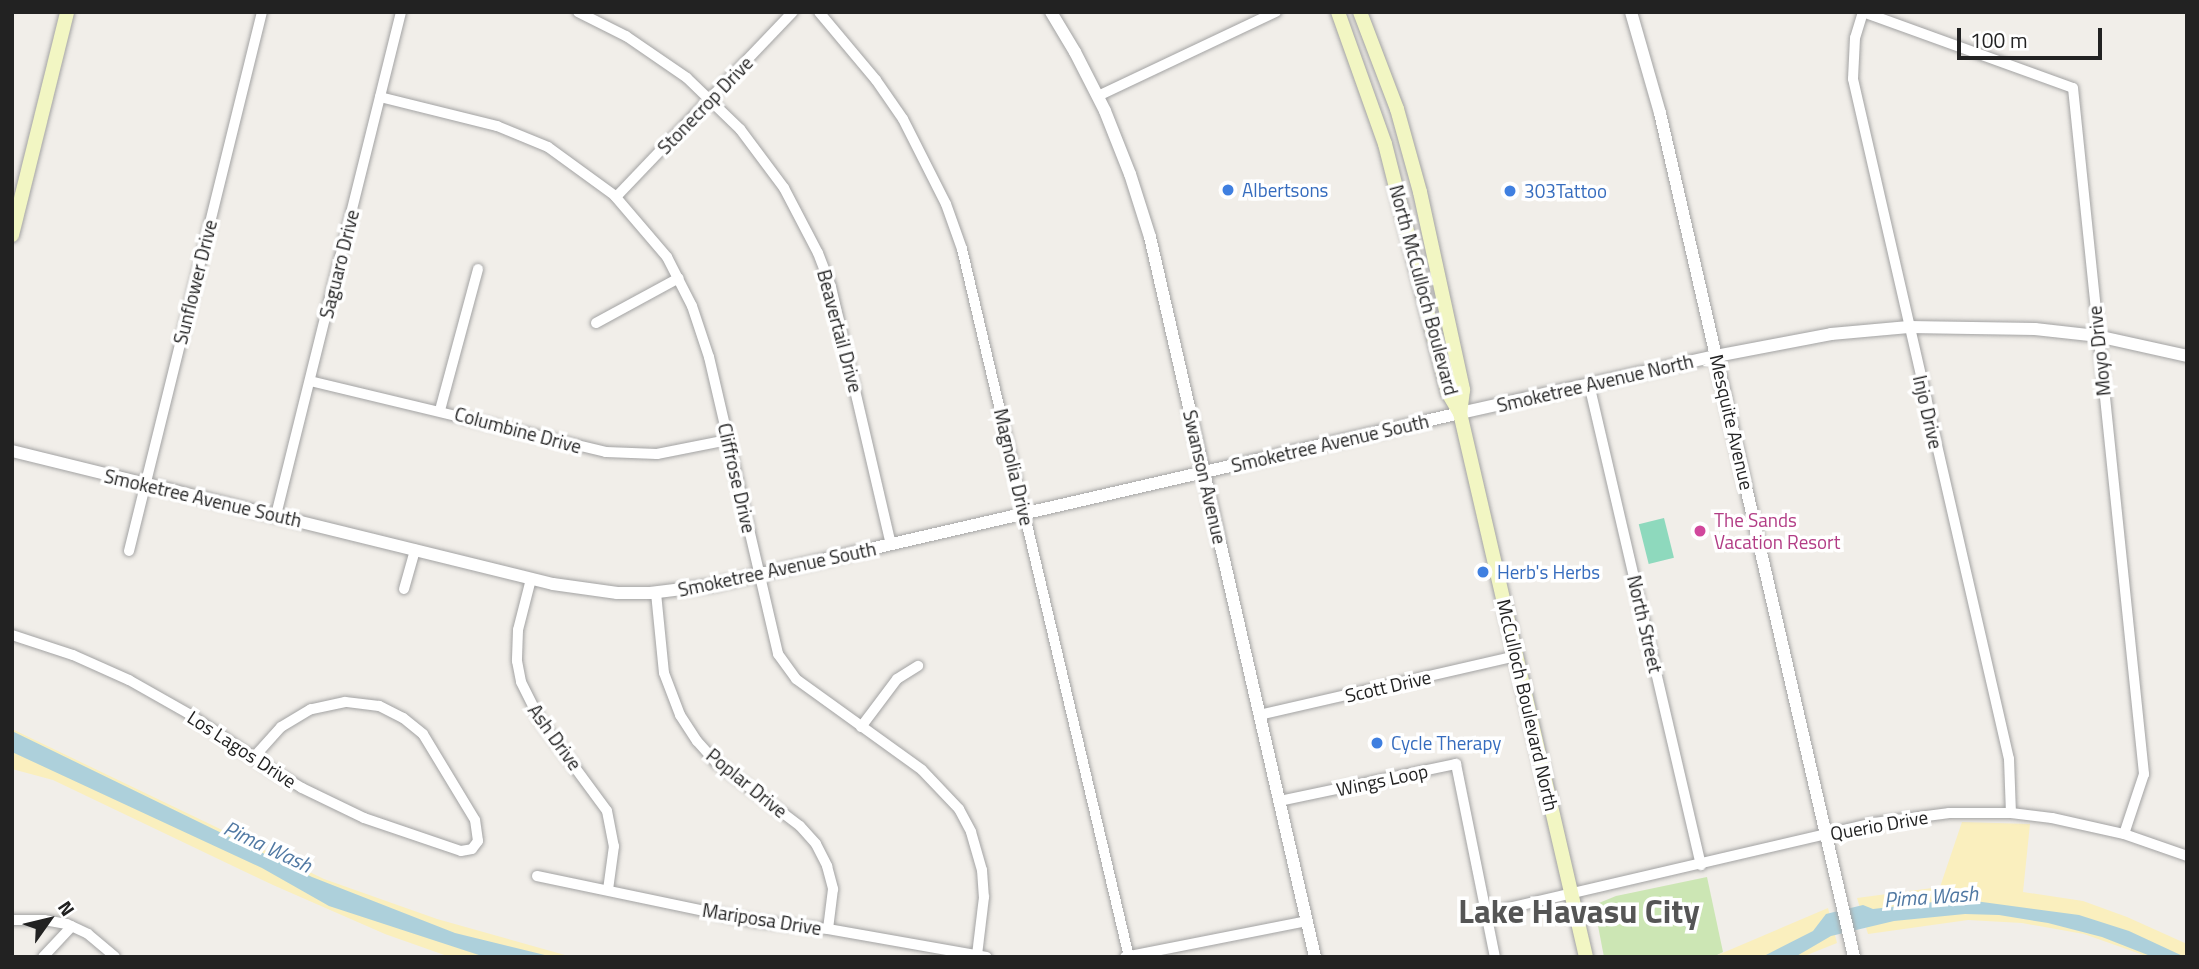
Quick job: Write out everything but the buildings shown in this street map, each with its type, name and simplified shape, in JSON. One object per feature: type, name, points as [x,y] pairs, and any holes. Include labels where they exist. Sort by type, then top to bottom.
[{"type":"main road","points":[[12,235],[66,12]]},
{"type":"main road","name":"North McCulloch Boulevard","points":[[1338,12],[1385,144],[1448,393],[1460,413]]},
{"type":"main road","name":"North McCulloch Boulevard","points":[[1360,12],[1398,108],[1420,192],[1463,390],[1460,413]]},
{"type":"main road","points":[[1385,144],[1397,148],[1408,183],[1420,192]]},
{"type":"main road","name":"McCulloch Boulevard North","points":[[1460,413],[1586,957]]},
{"type":"street","name":"Sunflower Drive","points":[[129,551],[262,12]]},
{"type":"street","name":"Saguaro Drive","points":[[276,515],[401,12]]},
{"type":"street","name":"Beavertail Drive","points":[[578,12],[657,56],[710,98],[763,158],[784,188],[818,253],[841,323],[891,544]]},
{"type":"street","name":"Stonecrop Drive","points":[[617,197],[793,12]]},
{"type":"street","name":"Magnolia Drive","points":[[819,12],[869,70],[903,119],[946,204],[974,295],[1127,956]]},
{"type":"street","name":"Swanson Avenue","points":[[1051,12],[1098,96],[1130,173],[1150,237],[1315,957]]},
{"type":"street","points":[[1098,96],[1276,12]]},
{"type":"street","name":"Mesquite Avenue","points":[[1630,12],[1660,113],[1854,957]]},
{"type":"street","name":"Injo Drive","points":[[1863,12],[1855,38],[1853,79],[2009,759],[2011,813]]},
{"type":"street","name":"Moyo Drive","points":[[1863,12],[2073,88],[2144,774],[2124,834]]},
{"type":"street","name":"Cliffrose Drive","points":[[380,97],[498,126],[523,136],[571,161],[617,197],[651,235],[679,278],[702,331],[776,648],[784,665],[800,683],[932,779],[965,820],[976,845],[984,884],[982,956]]},
{"type":"street","points":[[440,410],[478,269]]},
{"type":"street","points":[[596,323],[679,278]]},
{"type":"street","name":"Smoketree Avenue North","points":[[1460,413],[1716,356],[1839,333],[1909,327],[2035,329],[2097,336],[2187,356]]},
{"type":"street","name":"Columbine Drive","points":[[310,381],[440,410],[590,449],[623,454],[673,452],[728,440]]},
{"type":"street","name":"North Street","points":[[1589,384],[1701,864]]},
{"type":"street","name":"Smoketree Avenue South","points":[[12,451],[531,579],[585,590],[656,593],[704,587],[759,575],[1460,413]]},
{"type":"street","points":[[404,589],[415,550]]},
{"type":"street","name":"Ash Drive","points":[[531,579],[517,630],[516,651],[521,682],[540,720],[607,811],[614,839],[608,890]]},
{"type":"street","name":"Poplar Drive","points":[[656,593],[662,665],[680,715],[697,741],[717,763],[800,825],[816,844],[831,881],[833,898],[828,929]]},
{"type":"street","name":"Los Lagos Drive","points":[[12,635],[73,655],[121,676],[189,714],[254,757],[302,788],[364,818],[461,851],[474,848],[479,838],[476,822],[423,734],[387,710],[353,702],[311,709],[281,727],[254,757]]},
{"type":"street","name":"Scott Drive","points":[[1259,715],[1517,656]]},
{"type":"street","points":[[861,726],[897,679],[918,666]]},
{"type":"street","name":"Wings Loop","points":[[1279,801],[1456,764],[1496,957]]},
{"type":"street","name":"Querio Drive","points":[[1487,913],[1911,817],[2011,813],[2052,818],[2124,834],[2187,856]]},
{"type":"street","name":"Mariposa Drive","points":[[537,876],[752,920],[828,929],[982,956]]},
{"type":"street","points":[[12,920],[44,919],[72,926],[95,939],[115,957]]},
{"type":"street","points":[[1127,956],[1306,921]]},
{"type":"street","points":[[43,957],[72,926]]},
{"type":"green space","points":[[1664,518],[1674,558],[1649,564],[1639,524]]},
{"type":"green space","points":[[1707,877],[1723,952],[1713,957],[1604,957],[1594,905],[1616,896]]},
{"type":"sand","points":[[12,729],[324,879],[437,919],[572,957],[450,957],[385,934],[273,885],[53,780],[12,769]]},
{"type":"sand","points":[[1962,822],[2030,824],[2023,892],[2083,901],[2127,917],[2187,944],[2187,957],[2149,957],[2084,934],[2022,923],[1968,920],[1868,934],[1857,898],[1940,887]]},
{"type":"sand","points":[[1828,908],[1837,943],[1802,957],[1713,957]]},
{"type":"water","points":[[12,731],[312,877],[455,933],[553,957],[485,957],[329,906],[262,868],[12,752]]},
{"type":"water","points":[[1960,899],[2079,915],[2129,931],[2185,957],[2153,957],[2102,937],[2048,923],[1999,915],[1965,914],[1894,921],[1831,936],[1795,957],[1762,957],[1813,931],[1826,914],[1863,905],[1873,909]]},
{"type":"place","name":"Albertsons","points":[[1228,190]]},
{"type":"place","name":"303Tattoo","points":[[1510,191]]},
{"type":"place","name":"The Sands Vacation Resort","points":[[1700,531]]},
{"type":"place","name":"Herb's Herbs","points":[[1483,572]]},
{"type":"place","name":"Cycle Therapy","points":[[1377,743]]},
{"type":"district","name":"Lake Havasu City","points":[[1579,912]]},
{"type":"water label","name":"Pima Wash","points":[[268,846]]},
{"type":"water label","name":"Pima Wash","points":[[1931,896]]}]
